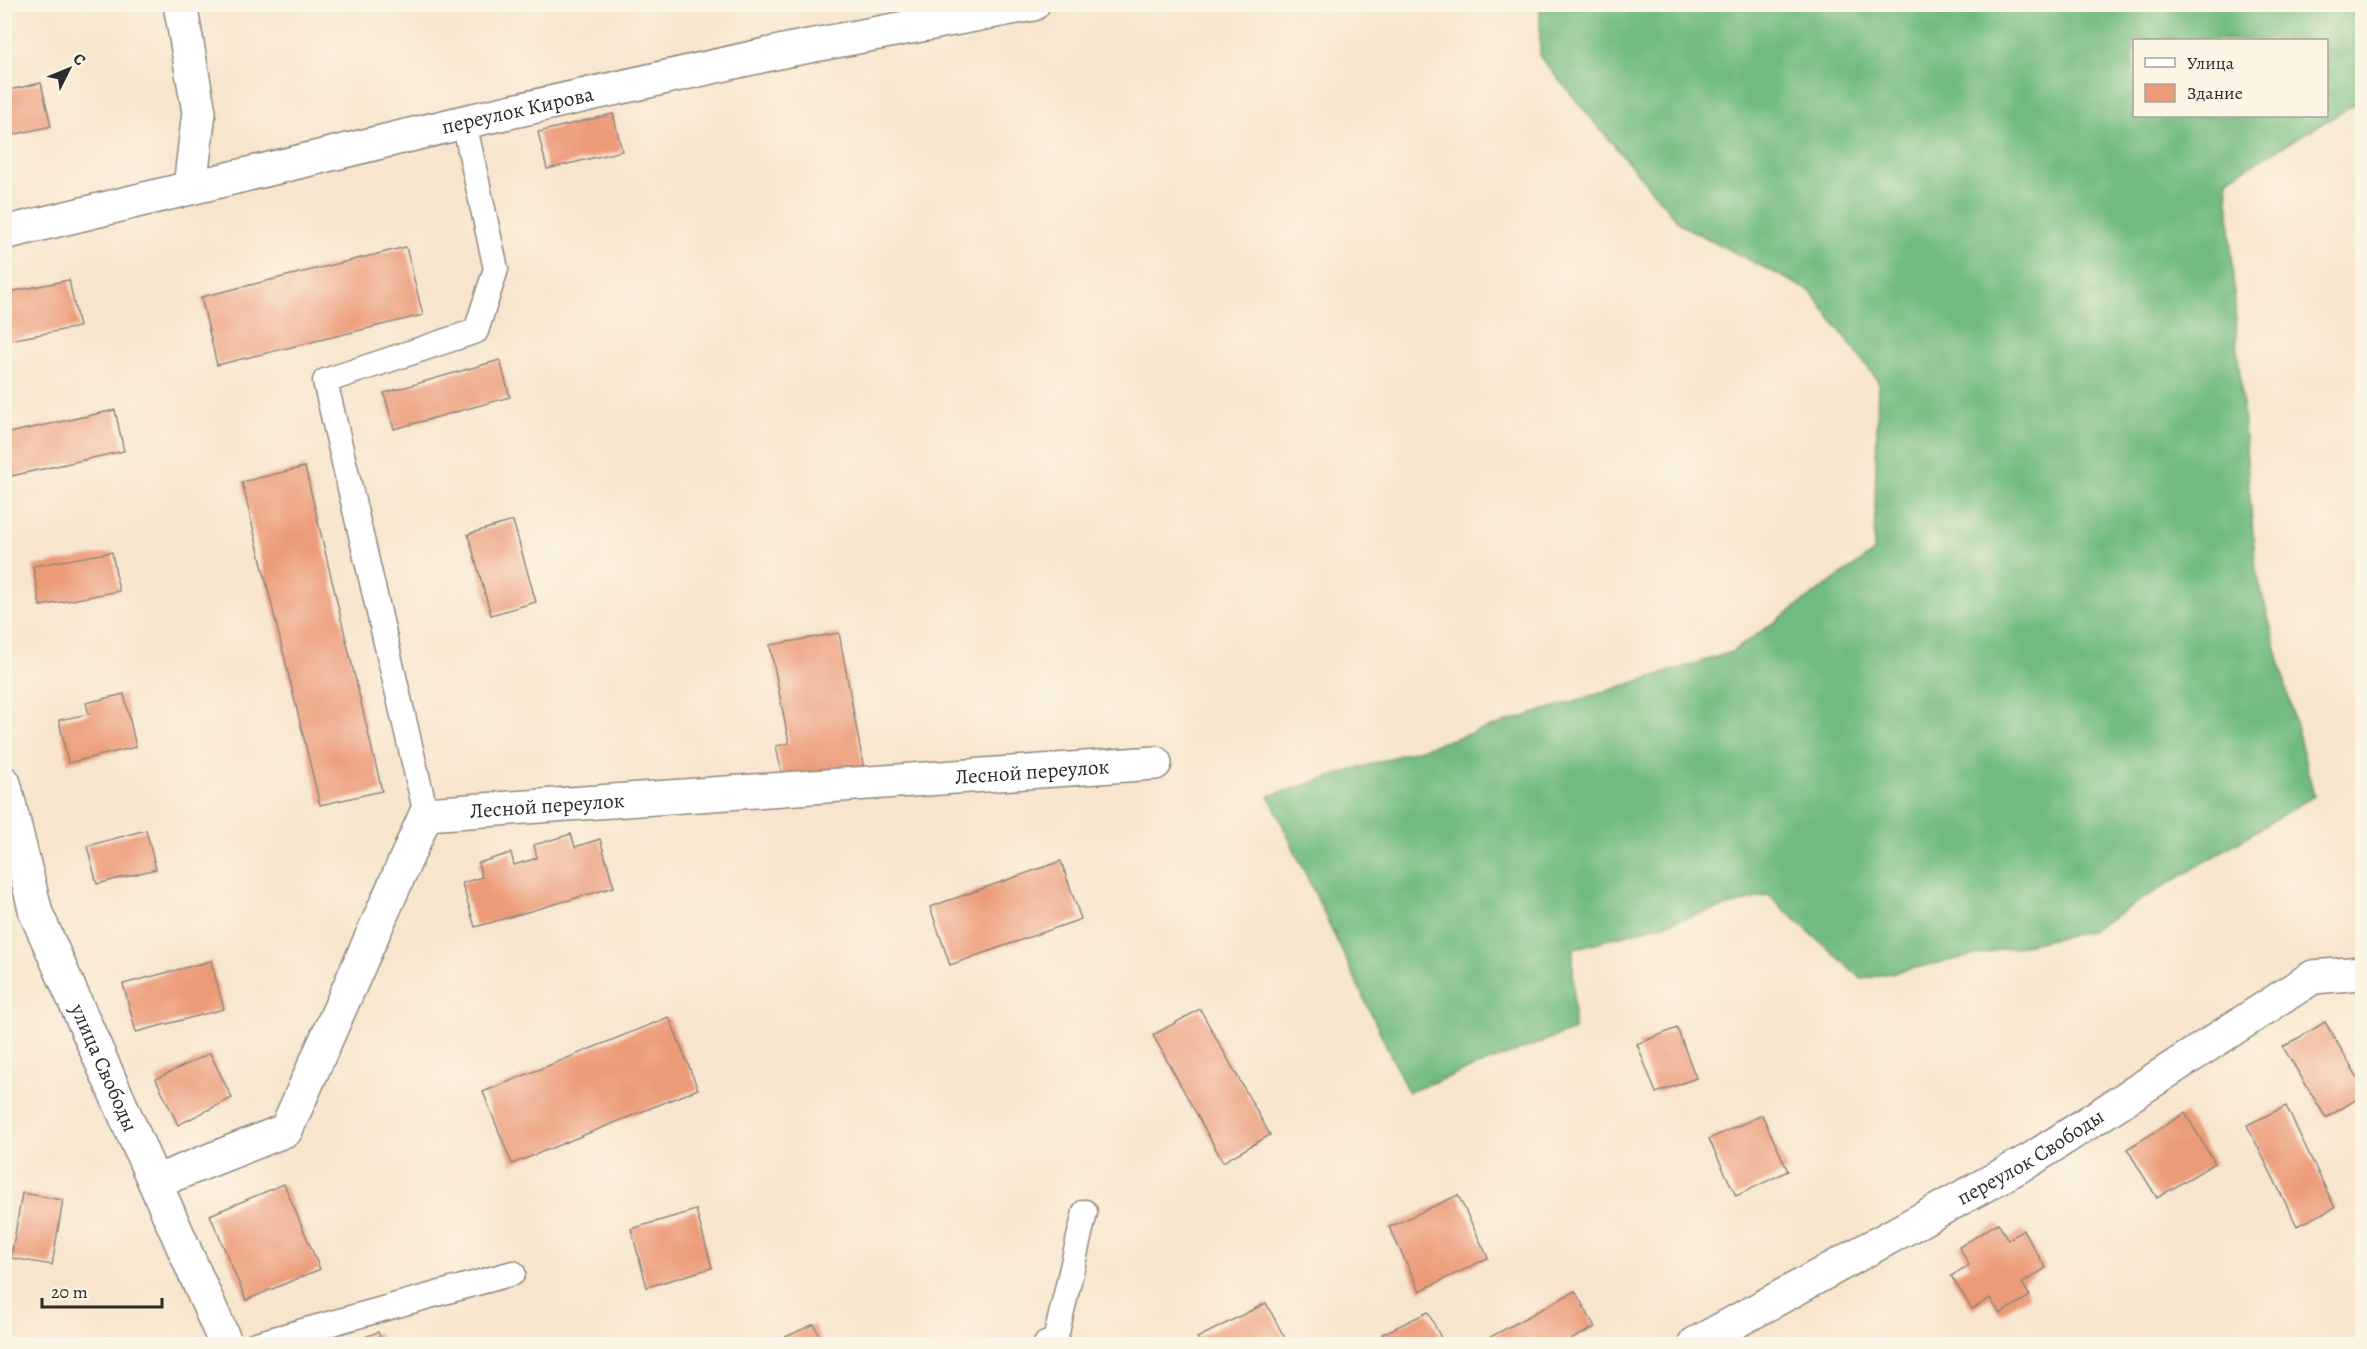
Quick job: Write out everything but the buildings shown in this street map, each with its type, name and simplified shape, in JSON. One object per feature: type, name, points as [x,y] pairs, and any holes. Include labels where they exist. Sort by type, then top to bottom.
[{"type":"street","points":[[180,4],[198,112],[190,188]]},
{"type":"street","name":"переулок Кирова","points":[[4,233],[464,122],[788,50],[1033,4]]},
{"type":"street","name":"Лесной переулок","points":[[426,814],[1155,764]]},
{"type":"street","name":"улица Свободы","points":[[4,783],[36,913],[226,1344]]},
{"type":"street","points":[[155,1182],[286,1130],[426,814]]},
{"type":"street","name":"переулок Свободы","points":[[1695,1344],[2032,1159],[2313,977],[2362,973]]},
{"type":"lane","points":[[426,814],[325,381],[476,332],[496,269],[464,122]]},
{"type":"lane","points":[[1046,1344],[1055,1341],[1085,1212]]},
{"type":"lane","points":[[256,1344],[513,1273]]},
{"type":"green space","points":[[1540,5],[2362,5],[2362,100],[2227,179],[2237,341],[2256,570],[2314,796],[2090,931],[1862,979],[1768,895],[1573,949],[1574,1030],[1408,1092],[1269,796],[1732,652],[1874,552],[1878,381],[1810,291],[1681,225],[1540,57]]}]
